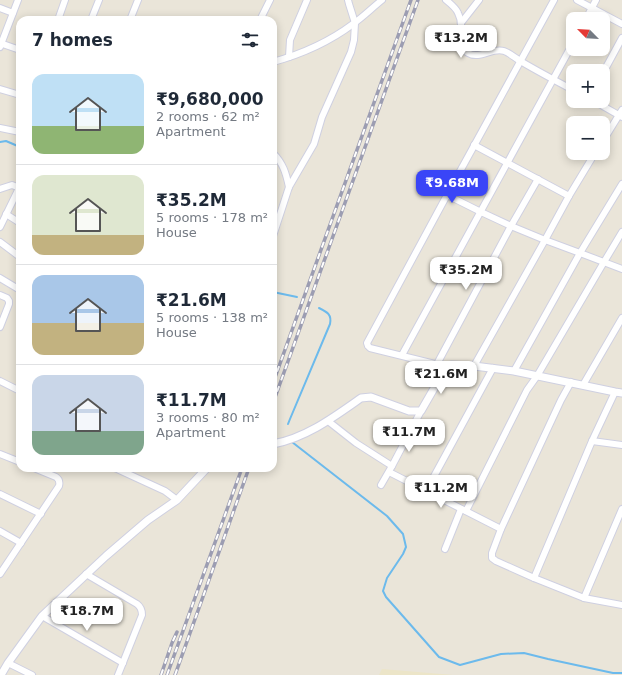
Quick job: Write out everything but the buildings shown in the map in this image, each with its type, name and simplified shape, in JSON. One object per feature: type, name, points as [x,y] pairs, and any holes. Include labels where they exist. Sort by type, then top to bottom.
[{"type":"street","points":[[16,49],[0,44],[18,0]]},
{"type":"street","points":[[59,16],[65,0]]},
{"type":"street","points":[[92,16],[98,0]]},
{"type":"street","points":[[132,16],[138,0]]},
{"type":"street","points":[[262,16],[270,0]]},
{"type":"street","points":[[289,57],[290,40],[308,0]]},
{"type":"street","points":[[277,224],[290,187],[314,144],[322,117],[354,40],[355,23],[348,0]]},
{"type":"street","points":[[277,61],[326,42],[355,23],[382,0]]},
{"type":"street","points":[[446,0],[458,12],[461,23],[461,43],[468,53],[476,55],[497,50],[508,53],[566,86]]},
{"type":"street","points":[[461,23],[479,0]]},
{"type":"street","points":[[534,578],[592,441],[619,392],[514,370],[474,366],[450,365],[446,367],[370,348],[367,343],[554,0]]},
{"type":"street","points":[[577,0],[622,24]]},
{"type":"street","points":[[590,12],[596,0]]},
{"type":"street","points":[[0,8],[13,13]]},
{"type":"street","points":[[608,64],[622,38]]},
{"type":"street","points":[[402,355],[566,56]]},
{"type":"street","points":[[0,89],[16,94]]},
{"type":"street","points":[[609,108],[621,114],[610,130]]},
{"type":"street","points":[[0,128],[16,131]]},
{"type":"street","points":[[474,145],[569,196]]},
{"type":"street","points":[[277,158],[285,170],[290,187]]},
{"type":"street","points":[[474,366],[569,196],[592,160]]},
{"type":"street","points":[[437,364],[538,179]]},
{"type":"street","points":[[514,370],[580,253],[622,184]]},
{"type":"street","points":[[0,189],[12,185],[16,186]]},
{"type":"street","points":[[0,227],[16,195]]},
{"type":"street","points":[[447,195],[511,226],[622,269]]},
{"type":"street","points":[[6,214],[16,220]]},
{"type":"street","points":[[445,549],[527,390],[537,376],[622,232]]},
{"type":"street","points":[[0,242],[16,254]]},
{"type":"street","points":[[0,278],[16,288]]},
{"type":"street","points":[[0,295],[7,298],[9,301],[1,323]]},
{"type":"street","points":[[583,385],[622,318]]},
{"type":"street","points":[[381,485],[446,367]]},
{"type":"street","points":[[426,491],[493,368]]},
{"type":"street","points":[[0,381],[16,389]]},
{"type":"street","points":[[571,382],[561,400],[501,529],[492,553],[492,558],[534,578],[584,598],[622,605]]},
{"type":"street","points":[[277,443],[297,437],[328,421],[361,398],[365,397],[371,397],[409,411],[421,411]]},
{"type":"street","points":[[328,421],[390,469],[426,491],[501,529]]},
{"type":"street","points":[[592,441],[622,445]]},
{"type":"street","points":[[0,454],[16,460]]},
{"type":"street","points":[[0,574],[59,486],[60,482],[56,477],[44,472]]},
{"type":"street","points":[[124,472],[165,491],[176,500]]},
{"type":"street","points":[[1,675],[42,616],[106,556],[148,520],[176,500],[203,472]]},
{"type":"street","points":[[0,494],[41,514]]},
{"type":"street","points":[[584,598],[622,509]]},
{"type":"street","points":[[0,531],[21,542]]},
{"type":"street","points":[[86,574],[137,604],[142,610],[142,615],[118,675]]},
{"type":"street","points":[[42,616],[123,663]]},
{"type":"street","points":[[8,663],[32,675]]},
{"type":"shaded area","points":[[382,669],[453,675],[379,675]]},
{"type":"waterway","points":[[0,142],[6,141],[16,145]]},
{"type":"waterway","points":[[277,293],[297,297]]},
{"type":"waterway","points":[[288,424],[330,324],[330,316],[319,308]]},
{"type":"waterway","points":[[292,442],[387,516],[403,534],[406,547],[387,578],[383,591],[386,597],[439,657],[460,665],[501,654],[524,653],[613,673],[622,673]]},
{"type":"railway","points":[[277,372],[411,0]]},
{"type":"railway","points":[[277,392],[418,0]]},
{"type":"railway","points":[[167,675],[241,472]]},
{"type":"railway","points":[[175,675],[248,472]]},
{"type":"railway","points":[[161,675],[177,632]]}]
